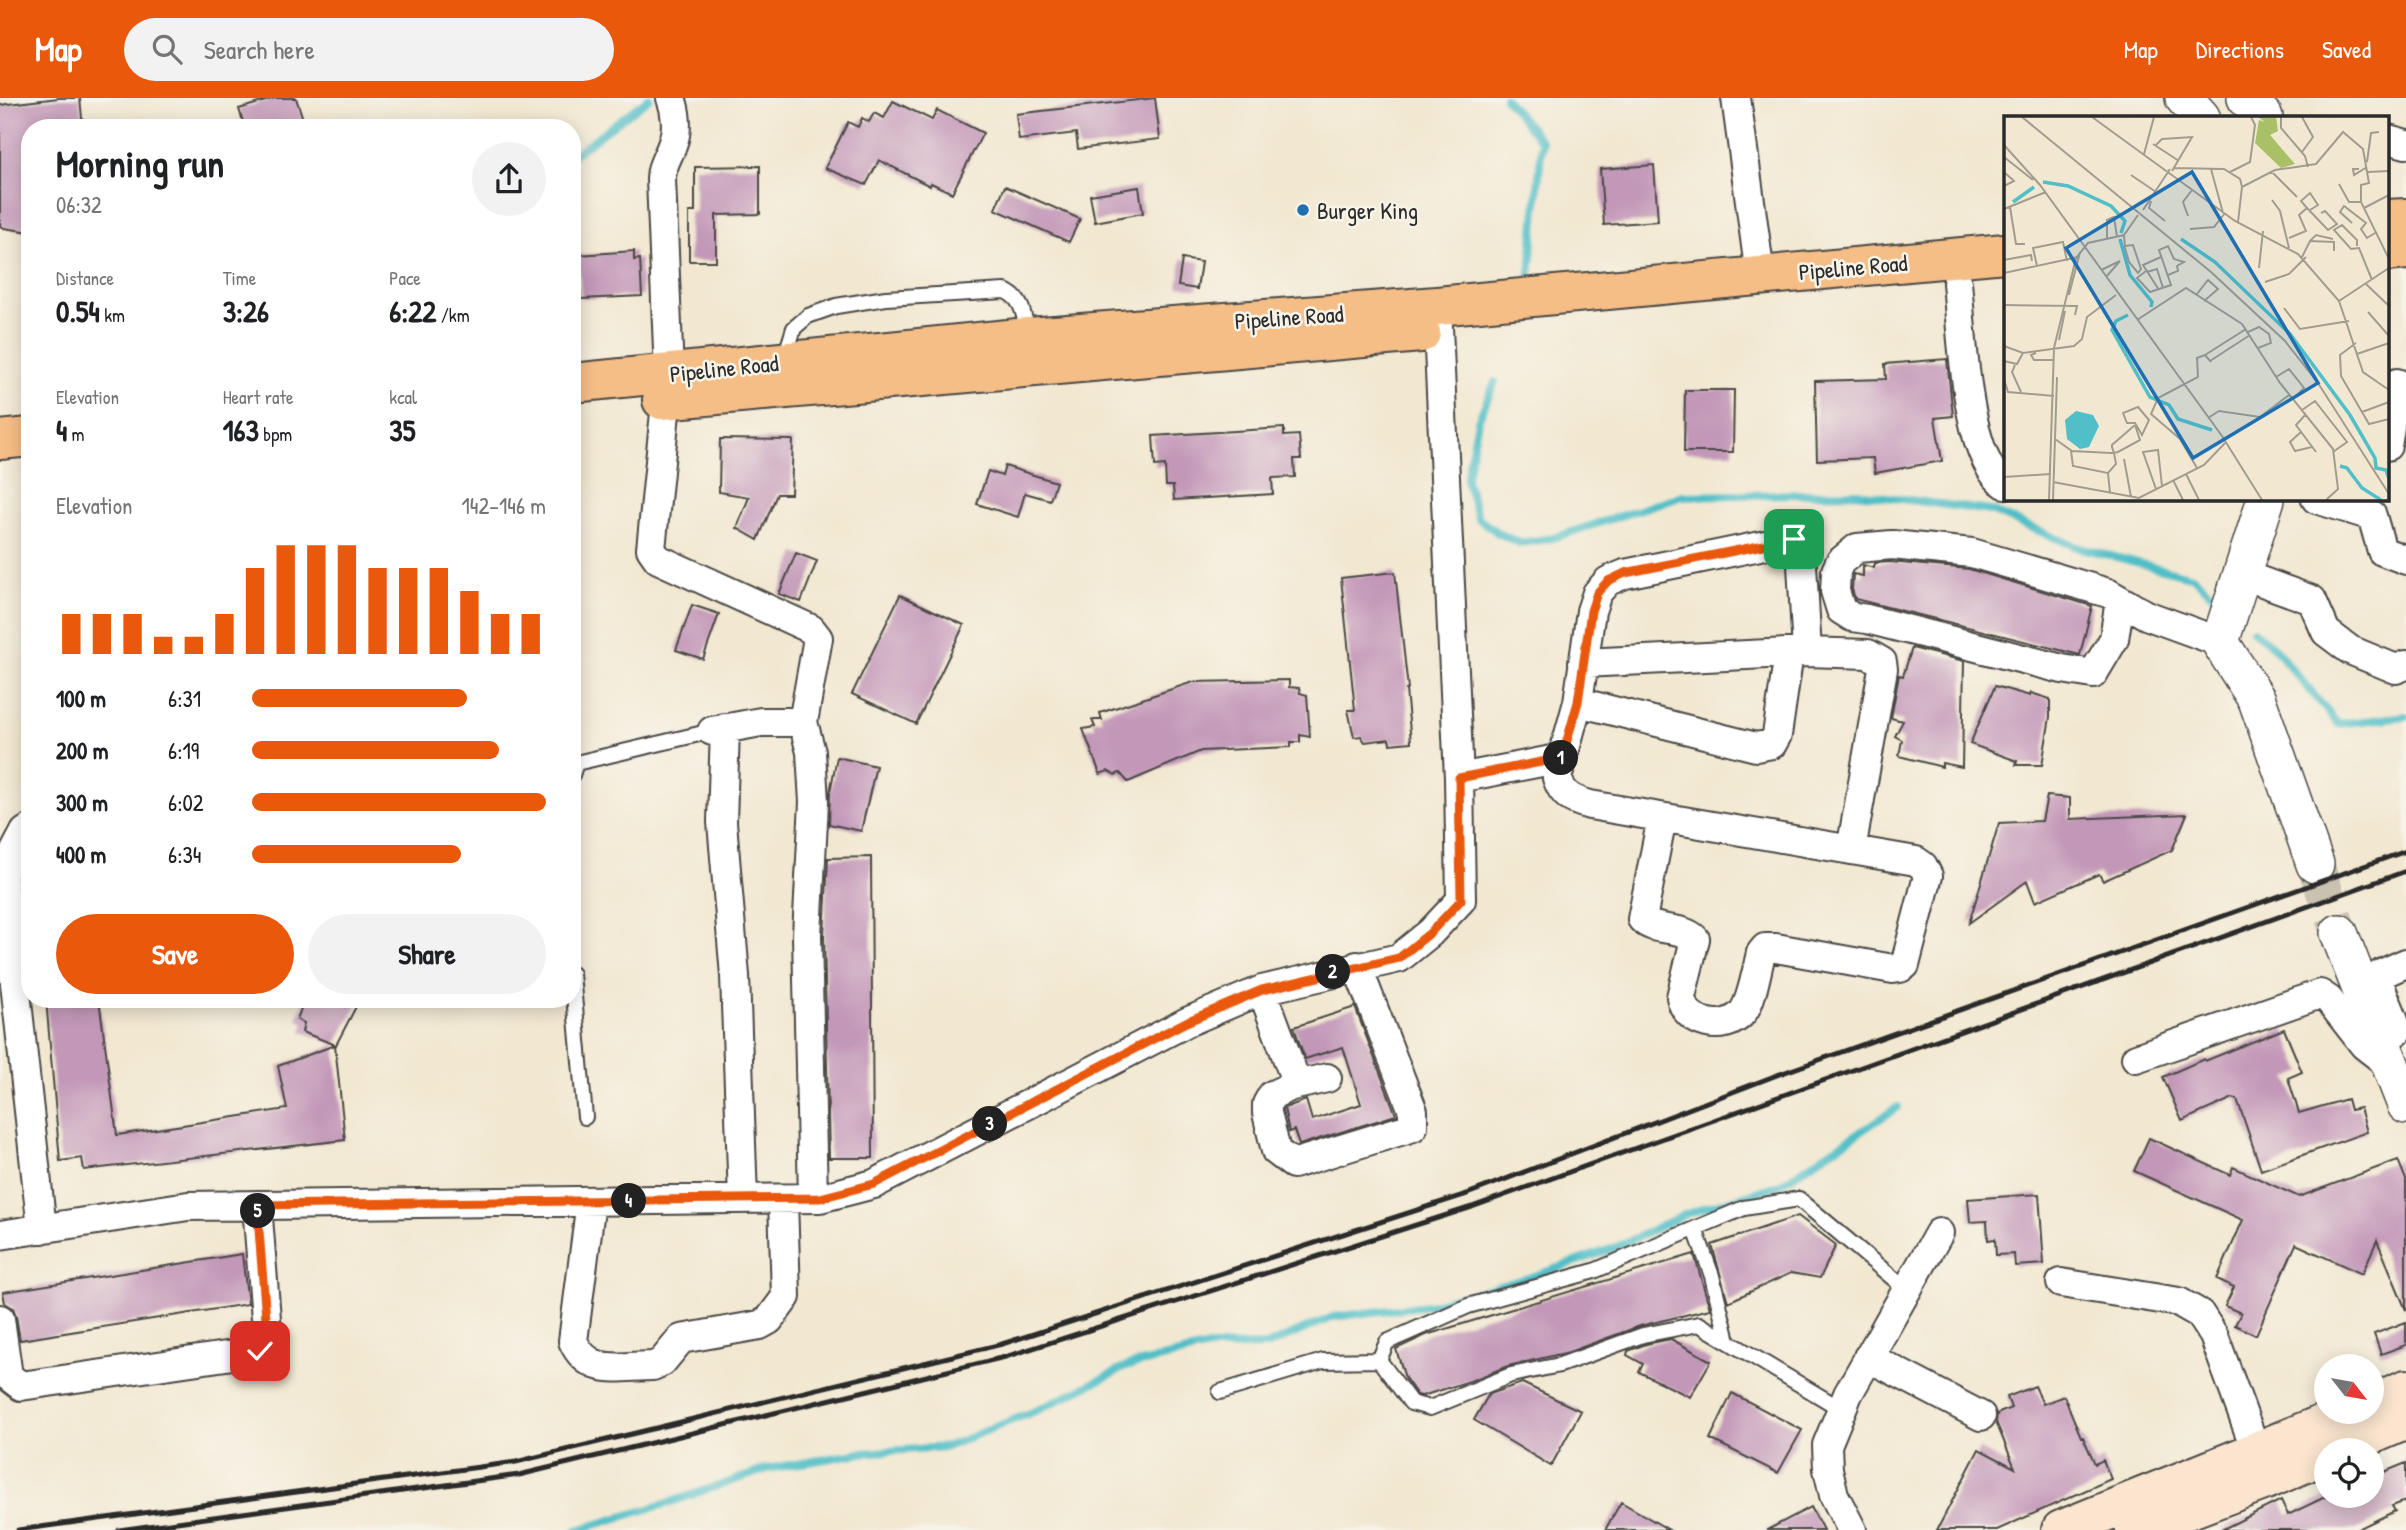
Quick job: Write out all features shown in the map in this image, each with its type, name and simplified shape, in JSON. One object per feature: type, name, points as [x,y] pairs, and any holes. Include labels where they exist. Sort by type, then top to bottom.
[{"type":"main road","points":[[2388,219],[2406,218]]},
{"type":"main road","points":[[2388,252],[2406,250]]},
{"type":"main road","name":"Pipeline Road","points":[[1437,319],[1760,275],[2004,253]]},
{"type":"main road","name":"Pipeline Road","points":[[581,405],[784,362],[1037,347],[2004,279]]},
{"type":"main road","name":"Pipeline Road","points":[[581,383],[668,387],[1037,347]]},
{"type":"main road","points":[[0,440],[21,438]]},
{"type":"main road","points":[[0,457],[21,456]]},
{"type":"main road","points":[[2384,1398],[2406,1389]]},
{"type":"main road","points":[[2364,1438],[2406,1420]]},
{"type":"main road","points":[[2135,1530],[2262,1466],[2331,1424]]},
{"type":"main road","points":[[2061,1530],[2150,1493],[2314,1456]]},
{"type":"street","points":[[1735,98],[1760,275]]},
{"type":"street","points":[[2185,98],[2200,116]]},
{"type":"street","points":[[2246,98],[2263,116]]},
{"type":"street","points":[[2272,116],[2277,98]]},
{"type":"street","points":[[673,104],[675,135],[661,170],[668,387],[651,549],[658,559],[811,629],[818,638],[803,722],[811,752],[814,802],[807,935],[813,1198]]},
{"type":"street","points":[[1957,283],[1972,422],[1992,473],[2004,483]]},
{"type":"street","points":[[0,1235],[188,1206],[813,1198],[874,1184],[1186,1022],[1262,990],[1399,958],[1430,933],[1461,900],[1459,778],[1437,319]]},
{"type":"street","points":[[2388,440],[2397,383]]},
{"type":"street","points":[[2220,642],[2266,500]]},
{"type":"street","points":[[2323,500],[2375,507],[2382,551],[2406,560]]},
{"type":"street","points":[[1578,702],[1756,747],[1772,744],[1777,735],[1798,653],[1801,548],[1794,539],[1625,573],[1608,581],[1597,593],[1591,611],[1578,702],[1558,778],[1564,794],[1590,805],[1916,861],[1927,871],[1928,876],[1905,965],[1893,969],[1765,948],[1761,953],[1742,1014],[1722,1024],[1693,1019],[1682,1005],[1681,997],[1695,939],[1687,933],[1648,924],[1642,919],[1662,818]]},
{"type":"street","points":[[2120,600],[2114,639],[2093,674],[1852,617],[1841,610],[1835,591],[1836,571],[1845,557],[1857,548],[1892,545],[1972,553],[2108,593],[2146,615],[2220,642],[2257,700],[2315,864]]},
{"type":"street","points":[[2241,574],[2312,600],[2326,632],[2350,650],[2396,670],[2406,664]]},
{"type":"street","points":[[1583,663],[1798,653],[1868,654],[1882,662],[1883,669],[1851,850]]},
{"type":"street","points":[[743,1199],[736,976],[718,729],[761,722],[803,722]]},
{"type":"street","points":[[1459,778],[1562,758]]},
{"type":"street","points":[[21,840],[3,874],[42,1228]]},
{"type":"street","points":[[2339,933],[2406,1105]]},
{"type":"street","points":[[2386,1054],[2396,1025],[2378,981],[2381,974],[2406,963]]},
{"type":"street","points":[[1327,1078],[1292,1086],[1272,1095],[1268,1104],[1276,1151],[1293,1164],[1413,1127],[1413,1111],[1357,966]]},
{"type":"street","points":[[1262,990],[1294,1076],[1292,1086]]},
{"type":"street","points":[[2136,1058],[2320,994],[2329,1000],[2364,1045],[2386,1054]]},
{"type":"street","points":[[591,1201],[573,1341],[587,1362],[597,1367],[653,1366],[662,1362],[681,1339],[760,1325],[769,1320],[786,1297],[783,1199]]},
{"type":"street","points":[[0,1319],[9,1376],[21,1386],[260,1351],[268,1344],[257,1205]]},
{"type":"street","points":[[1852,1530],[1835,1495],[1828,1469],[1827,1445],[1841,1409],[1868,1357],[1939,1233]]},
{"type":"street","points":[[2061,1283],[2179,1301],[2200,1314],[2214,1336],[2262,1466]]},
{"type":"street","points":[[1868,1357],[1952,1400],[1977,1425]]},
{"type":"lane","points":[[784,362],[794,328],[808,316],[836,306],[886,298],[1005,291],[1020,302],[1037,347]]},
{"type":"lane","points":[[581,762],[718,729]]},
{"type":"lane","points":[[575,1008],[585,1117]]},
{"type":"lane","points":[[1379,1360],[1387,1342],[1468,1306],[1594,1271],[1744,1208],[1799,1199],[1907,1290]]},
{"type":"lane","points":[[1695,1229],[1712,1276],[1728,1341]]},
{"type":"lane","points":[[1379,1360],[1411,1403],[1430,1408],[1511,1375],[1560,1366],[1643,1335],[1699,1324],[1841,1409]]},
{"type":"lane","points":[[1220,1392],[1323,1361],[1379,1360]]},
{"type":"building","points":[[80,98],[82,119],[21,119],[21,231],[0,226],[0,105]]},
{"type":"building","points":[[275,98],[296,98],[303,119],[242,119],[239,109]]},
{"type":"building","points":[[1155,98],[1160,139],[1078,149],[1076,133],[1019,140],[1016,114]]},
{"type":"building","points":[[893,101],[932,120],[937,110],[983,133],[952,193],[931,183],[930,186],[879,160],[866,185],[825,168],[848,122],[858,127],[862,118],[869,122],[874,113],[884,118]]},
{"type":"building","points":[[1654,165],[1658,221],[1604,225],[1600,169]]},
{"type":"building","points":[[760,166],[760,214],[716,215],[716,261],[689,261],[689,212],[695,212],[695,167]]},
{"type":"building","points":[[1005,186],[1080,219],[1069,242],[995,209]]},
{"type":"building","points":[[1139,187],[1143,213],[1095,222],[1090,195]]},
{"type":"building","points":[[634,251],[634,260],[640,259],[642,296],[581,299],[581,255]]},
{"type":"building","points":[[1182,259],[1201,262],[1197,289],[1178,286]]},
{"type":"building","points":[[1947,359],[1953,416],[1935,418],[1942,461],[1875,473],[1873,458],[1817,460],[1815,381],[1886,379],[1885,364]]},
{"type":"building","points":[[1685,390],[1734,390],[1733,452],[1684,452]]},
{"type":"building","points":[[1284,428],[1284,436],[1299,435],[1301,459],[1294,459],[1295,477],[1272,478],[1273,494],[1174,500],[1173,486],[1166,486],[1165,465],[1155,466],[1153,436]]},
{"type":"building","points":[[720,439],[793,440],[791,494],[777,494],[758,540],[737,528],[749,497],[719,492]]},
{"type":"building","points":[[1005,466],[1056,482],[1050,500],[1025,493],[1018,517],[977,504],[988,471],[1002,476]]},
{"type":"building","points":[[796,553],[817,561],[801,602],[779,594]]},
{"type":"building","points":[[1875,563],[1969,569],[2092,606],[2080,655],[1855,599],[1852,589],[1853,574],[1863,576],[1863,565],[1874,568]]},
{"type":"building","points":[[1395,572],[1411,742],[1390,744],[1389,739],[1365,742],[1361,736],[1354,737],[1348,710],[1355,710],[1341,578]]},
{"type":"building","points":[[900,595],[964,625],[916,724],[852,694]]},
{"type":"building","points":[[692,605],[719,614],[703,659],[676,650]]},
{"type":"building","points":[[1912,648],[1964,661],[1962,767],[1942,763],[1942,767],[1899,756],[1902,740],[1895,736],[1903,721],[1891,718],[1899,675],[1903,676]]},
{"type":"building","points":[[1289,680],[1289,687],[1299,688],[1300,693],[1307,695],[1310,737],[1300,735],[1300,742],[1291,742],[1291,747],[1201,751],[1128,782],[1120,773],[1115,775],[1108,771],[1100,774],[1083,729],[1095,727],[1092,720],[1102,720],[1100,713],[1193,682]]},
{"type":"building","points":[[1995,686],[2050,699],[2050,717],[2042,765],[2016,765],[2017,761],[1970,744]]},
{"type":"building","points":[[837,757],[876,766],[861,831],[829,824],[830,792]]},
{"type":"building","points":[[2047,796],[2070,798],[2070,819],[2187,814],[2172,850],[2103,881],[2099,874],[2035,902],[2027,881],[1969,923],[1999,823],[2042,821]]},
{"type":"building","points":[[871,857],[873,1158],[829,1158],[824,935],[828,858]]},
{"type":"building","points":[[1355,1007],[1396,1115],[1299,1145],[1294,1130],[1289,1132],[1284,1108],[1306,1100],[1312,1120],[1361,1104],[1343,1047],[1305,1059],[1294,1027]]},
{"type":"building","points":[[47,1008],[100,1008],[117,1135],[287,1109],[278,1066],[335,1045],[345,1140],[84,1170],[82,1158],[60,1161]]},
{"type":"building","points":[[301,1008],[355,1008],[336,1045],[302,1032],[304,1023],[297,1019]]},
{"type":"building","points":[[2284,1029],[2302,1072],[2288,1078],[2299,1113],[2347,1099],[2350,1110],[2360,1108],[2367,1132],[2261,1170],[2237,1099],[2233,1098],[2182,1121],[2163,1077]]},
{"type":"building","points":[[2149,1138],[2230,1175],[2233,1167],[2299,1197],[2398,1160],[2406,1180],[2406,1310],[2377,1240],[2362,1274],[2296,1244],[2256,1335],[2235,1325],[2241,1313],[2225,1306],[2234,1287],[2217,1279],[2243,1220],[2134,1171]]},
{"type":"building","points":[[2039,1194],[2044,1264],[2015,1266],[2014,1254],[1996,1255],[1995,1239],[1988,1240],[1987,1221],[1970,1222],[1968,1199]]},
{"type":"building","points":[[1798,1216],[1836,1245],[1820,1278],[1791,1273],[1728,1302],[1712,1245]]},
{"type":"building","points":[[242,1254],[248,1304],[20,1340],[13,1308],[5,1303],[3,1292]]},
{"type":"building","points":[[1694,1254],[1710,1309],[1640,1326],[1569,1352],[1508,1366],[1422,1396],[1417,1395],[1405,1378],[1396,1349],[1426,1335]]},
{"type":"building","points":[[2406,1322],[2406,1345],[2381,1354],[2374,1334]]},
{"type":"building","points":[[1671,1339],[1711,1361],[1690,1397],[1639,1372],[1643,1364],[1627,1355],[1628,1351],[1646,1344]]},
{"type":"building","points":[[1522,1383],[1581,1411],[1551,1466],[1474,1420],[1489,1394]]},
{"type":"building","points":[[2035,1386],[2043,1404],[2064,1396],[2095,1464],[2103,1460],[2111,1479],[1997,1530],[1937,1530],[1979,1449],[2015,1468],[1996,1422],[1997,1414],[2011,1408],[2007,1397]]},
{"type":"building","points":[[1732,1393],[1802,1430],[1778,1473],[1710,1439]]},
{"type":"building","points":[[2406,1463],[2406,1501],[2392,1506],[2395,1511],[2356,1530],[2221,1530],[2281,1500],[2288,1515],[2314,1502],[2314,1508],[2384,1508],[2384,1472]]},
{"type":"building","points":[[1621,1502],[1669,1530],[1605,1530]]},
{"type":"building","points":[[1811,1507],[1823,1530],[1767,1530]]},
{"type":"waterway","points":[[581,149],[649,98]]},
{"type":"waterway","points":[[1505,98],[1542,142],[1530,275]]},
{"type":"waterway","points":[[1495,382],[1478,421],[1466,480],[1478,518],[1498,533],[1520,543],[1553,538],[1681,496],[1856,493],[1991,511],[2077,547],[2193,577],[2213,595]]},
{"type":"waterway","points":[[2253,630],[2276,650],[2338,724],[2406,716]]},
{"type":"waterway","points":[[577,1530],[665,1504],[767,1469],[861,1453],[946,1447],[1040,1409],[1128,1366],[1209,1347],[1266,1346],[1333,1317],[1429,1305],[1532,1277],[1614,1248],[1686,1214],[1779,1185],[1898,1107]]},
{"type":"tunnel","points":[[2315,864],[2339,933]]},
{"type":"railway","points":[[18,1530],[516,1462],[1002,1344],[1467,1194],[1777,1075],[2406,851]]},
{"type":"railway","points":[[119,1530],[519,1475],[1005,1357],[1472,1207],[2406,871]]},
{"type":"place","name":"Burger King","points":[[1303,210]]},
{"type":"route","points":[[260,1351],[268,1344],[257,1205],[820,1198],[874,1184],[1186,1022],[1262,990],[1399,958],[1430,933],[1461,900],[1459,778],[1562,758],[1578,702],[1591,611],[1597,593],[1608,581],[1625,573],[1794,539]]}]
